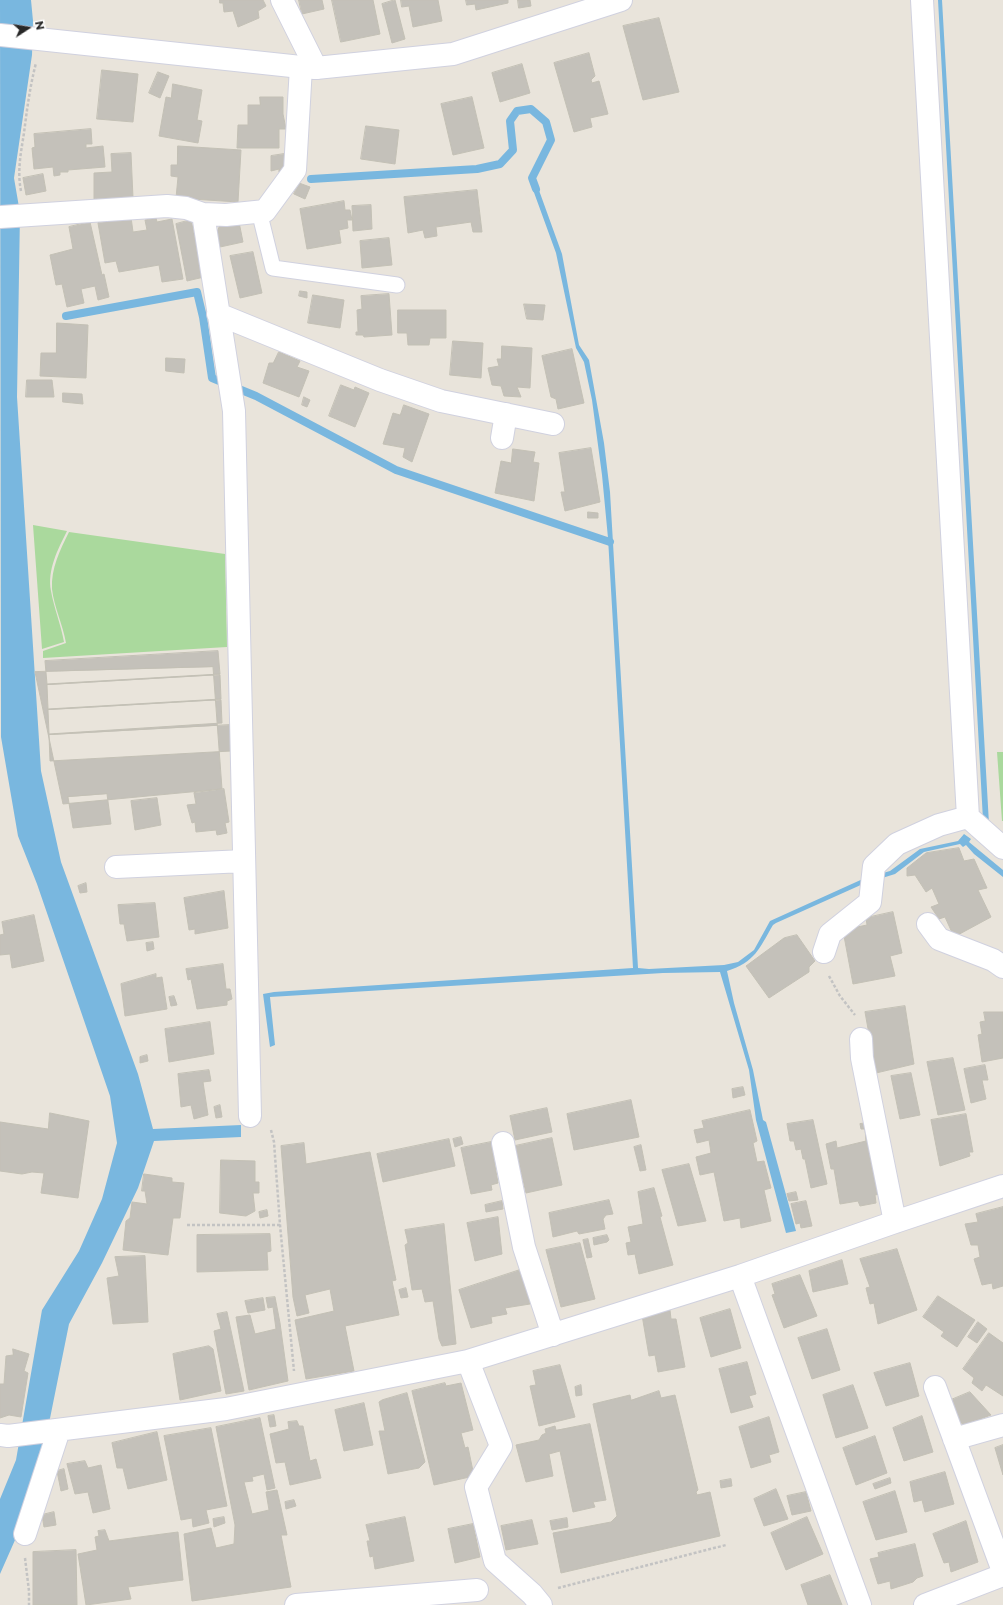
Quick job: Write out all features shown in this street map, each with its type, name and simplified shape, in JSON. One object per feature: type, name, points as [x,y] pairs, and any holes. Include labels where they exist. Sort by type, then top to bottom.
[{"type":"street","points":[[0,216],[166,206],[186,208],[203,214],[226,215],[265,211],[295,170],[309,68],[282,0]]},
{"type":"street","points":[[922,0],[968,817],[1003,848]]},
{"type":"street","points":[[0,35],[309,68],[453,54],[608,2]]},
{"type":"street","points":[[203,214],[234,411],[250,1109]]},
{"type":"street","points":[[218,314],[380,380],[441,400],[553,424]]},
{"type":"street","points":[[502,438],[506,414]]},
{"type":"street","points":[[824,952],[830,934],[870,902],[874,866],[897,844],[939,825],[968,817]]},
{"type":"street","points":[[116,867],[244,861]]},
{"type":"street","points":[[928,924],[939,939],[993,960],[1003,967]]},
{"type":"street","points":[[861,1039],[862,1058],[895,1222]]},
{"type":"street","points":[[503,1143],[524,1247],[553,1335]]},
{"type":"street","points":[[0,1435],[8,1436],[226,1409],[468,1361],[740,1276],[1003,1186]]},
{"type":"street","points":[[740,1276],[860,1605]]},
{"type":"street","points":[[468,1361],[501,1446],[476,1487],[495,1561],[536,1600]]},
{"type":"street","points":[[935,1387],[1003,1571]]},
{"type":"street","points":[[954,1439],[1003,1425]]},
{"type":"street","points":[[25,1534],[59,1430]]},
{"type":"street","points":[[925,1605],[1003,1575]]},
{"type":"street","points":[[296,1605],[477,1590]]},
{"type":"lane","points":[[259,211],[273,268],[397,285]]},
{"type":"path","points":[[25,214],[19,180],[20,164],[31,83],[42,39]]},
{"type":"path","points":[[824,952],[829,979],[860,1022],[861,1039]]},
{"type":"path","points":[[250,1109],[268,1121],[274,1142],[280,1225],[295,1379],[303,1394]]},
{"type":"path","points":[[187,1225],[280,1225]]},
{"type":"path","points":[[25,1534],[24,1554],[29,1591],[29,1605]]},
{"type":"path","points":[[536,1600],[726,1545]]},
{"type":"green space","points":[[33,525],[67,531],[54,560],[50,583],[52,597],[64,642],[42,649]]},
{"type":"green space","points":[[69,532],[225,554],[227,647],[43,658],[43,651],[66,643],[53,596],[52,581],[57,559]]},
{"type":"green space","points":[[997,752],[1003,752],[1003,821],[1002,821]]},
{"type":"water","points":[[0,0],[31,0],[33,21],[32,55],[14,178],[20,213],[17,397],[41,771],[61,862],[138,1074],[153,1129],[241,1125],[241,1137],[154,1141],[138,1188],[102,1263],[69,1324],[42,1458],[19,1531],[0,1574],[0,1499],[16,1460],[42,1310],[79,1251],[102,1199],[117,1143],[110,1096],[37,884],[18,836],[1,737]]},
{"type":"water","points":[[938,0],[942,0],[989,824],[983,820]]},
{"type":"water","points":[[532,178],[536,182],[562,254],[579,345],[589,360],[604,443],[610,492],[638,968],[649,969],[724,965],[738,962],[754,950],[770,921],[865,878],[890,871],[920,849],[958,841],[964,834],[971,839],[969,842],[1003,870],[1003,877],[974,854],[966,845],[963,847],[960,844],[924,852],[895,874],[863,884],[776,923],[773,925],[760,948],[750,959],[727,971],[734,1003],[753,1070],[763,1120],[766,1122],[796,1231],[786,1233],[756,1120],[749,1070],[720,972],[663,973],[270,997],[275,1045],[270,1047],[263,994],[274,992],[633,968],[608,538],[602,475],[592,400],[584,362],[576,348],[556,253],[532,187]]},
{"type":"building","points":[[220,0],[263,0],[266,6],[258,11],[259,18],[238,27],[233,11],[224,12],[223,3],[220,3]]},
{"type":"building","points":[[299,0],[322,0],[324,9],[302,14]]},
{"type":"building","points":[[332,0],[373,0],[380,34],[341,42]]},
{"type":"building","points":[[395,0],[405,39],[392,43],[382,4]]},
{"type":"building","points":[[401,0],[438,0],[442,21],[413,27],[409,6],[402,7]]},
{"type":"building","points":[[466,0],[508,0],[508,3],[476,10],[475,4],[467,5]]},
{"type":"building","points":[[518,0],[530,0],[531,6],[519,8]]},
{"type":"building","points":[[659,18],[679,92],[643,100],[623,26]]},
{"type":"building","points":[[589,53],[595,76],[591,80],[592,83],[599,81],[608,114],[590,118],[592,127],[574,132],[554,63]]},
{"type":"building","points":[[522,64],[530,93],[500,102],[492,73]]},
{"type":"building","points":[[102,70],[138,74],[133,122],[97,119]]},
{"type":"building","points":[[158,72],[169,76],[160,98],[149,93]]},
{"type":"building","points":[[173,84],[202,90],[197,120],[202,121],[198,143],[159,136],[166,97],[171,98]]},
{"type":"building","points":[[260,97],[283,97],[283,114],[286,129],[279,129],[279,148],[237,148],[238,125],[248,125],[248,105],[260,105]]},
{"type":"building","points":[[472,97],[484,148],[453,155],[441,104]]},
{"type":"building","points":[[366,126],[399,130],[395,164],[361,159]]},
{"type":"building","points":[[91,129],[92,144],[86,144],[86,148],[103,146],[105,167],[68,170],[68,172],[60,172],[60,175],[54,176],[53,167],[34,169],[32,148],[35,147],[34,134]]},
{"type":"building","points":[[178,146],[241,150],[238,202],[176,198],[178,177],[171,176],[171,165],[177,165]]},
{"type":"building","points":[[131,153],[133,198],[94,199],[94,173],[112,172],[111,154]]},
{"type":"building","points":[[284,154],[286,164],[283,171],[279,172],[279,169],[271,171],[271,156]]},
{"type":"building","points":[[43,174],[46,191],[26,195],[23,178]]},
{"type":"building","points":[[299,183],[310,187],[305,199],[294,194]]},
{"type":"building","points":[[477,190],[482,232],[473,232],[471,222],[436,227],[437,236],[425,238],[423,230],[408,233],[404,197]]},
{"type":"building","points":[[344,201],[345,210],[350,210],[352,220],[347,220],[348,228],[339,230],[341,243],[307,249],[300,209]]},
{"type":"building","points":[[371,205],[372,229],[353,231],[352,206]]},
{"type":"building","points":[[131,217],[133,232],[147,230],[145,220],[156,218],[157,222],[172,219],[183,279],[162,282],[159,265],[119,272],[116,261],[105,263],[98,223]]},
{"type":"building","points":[[191,220],[204,277],[187,281],[176,224]]},
{"type":"building","points":[[90,222],[102,275],[104,274],[109,297],[98,300],[95,286],[81,289],[84,303],[67,307],[62,284],[56,285],[50,255],[73,249],[69,227]]},
{"type":"building","points":[[239,222],[243,242],[220,247],[217,232],[220,225]]},
{"type":"building","points":[[389,238],[392,265],[362,268],[360,241]]},
{"type":"building","points":[[253,252],[262,293],[240,298],[230,256]]},
{"type":"building","points":[[300,291],[307,292],[307,298],[299,296]]},
{"type":"building","points":[[389,294],[392,335],[364,337],[363,335],[356,335],[356,332],[358,332],[357,310],[362,309],[361,296]]},
{"type":"building","points":[[313,295],[344,300],[340,328],[308,323]]},
{"type":"building","points":[[524,304],[545,305],[543,320],[527,319]]},
{"type":"building","points":[[398,310],[446,310],[446,338],[430,338],[429,345],[408,345],[407,333],[398,333]]},
{"type":"building","points":[[57,323],[88,325],[86,378],[40,376],[41,353],[56,353]]},
{"type":"building","points":[[453,341],[483,343],[481,378],[450,375]]},
{"type":"building","points":[[502,346],[532,348],[530,388],[517,387],[521,397],[504,396],[501,386],[492,385],[488,368],[499,366],[497,359],[501,359]]},
{"type":"building","points":[[572,349],[584,403],[558,409],[556,399],[551,397],[542,356]]},
{"type":"building","points":[[279,352],[300,361],[297,367],[309,371],[299,397],[263,383],[269,363],[273,363]]},
{"type":"building","points":[[166,358],[185,359],[184,373],[166,371]]},
{"type":"building","points":[[27,380],[52,380],[54,397],[26,397]]},
{"type":"building","points":[[341,385],[354,390],[355,387],[369,393],[355,427],[329,416]]},
{"type":"building","points":[[63,393],[82,394],[83,404],[63,402]]},
{"type":"building","points":[[304,397],[310,400],[307,407],[302,405]]},
{"type":"building","points":[[404,405],[429,414],[412,462],[403,457],[405,448],[383,444],[393,413],[400,415]]},
{"type":"building","points":[[591,448],[600,502],[565,511],[561,492],[565,492],[559,453]]},
{"type":"building","points":[[513,449],[535,452],[533,462],[539,463],[534,501],[495,493],[501,461],[511,463]]},
{"type":"building","points":[[588,512],[598,513],[598,518],[588,518]]},
{"type":"building","points":[[218,651],[220,674],[47,684],[45,661]]},
{"type":"building","points":[[213,667],[222,789],[63,804],[35,672]]},
{"type":"building","points":[[220,675],[221,699],[48,709],[47,685]]},
{"type":"building","points":[[221,700],[222,723],[49,734],[48,710]]},
{"type":"building","points":[[230,725],[231,751],[50,761],[49,735]]},
{"type":"building","points":[[224,789],[229,822],[225,823],[227,833],[217,835],[216,830],[196,832],[195,822],[192,823],[187,805],[196,804],[194,793]]},
{"type":"building","points":[[107,794],[111,824],[73,828],[68,797]]},
{"type":"building","points":[[157,798],[161,825],[135,830],[131,801]]},
{"type":"building","points":[[959,848],[964,861],[974,859],[987,888],[978,890],[991,917],[954,937],[945,917],[939,919],[931,907],[939,904],[932,888],[926,892],[915,875],[907,876],[907,868],[926,853]]},
{"type":"building","points":[[86,883],[87,892],[80,893],[78,886]]},
{"type":"building","points":[[224,891],[228,928],[195,934],[195,929],[189,930],[184,898]]},
{"type":"building","points":[[155,903],[159,937],[127,941],[124,924],[120,924],[118,905]]},
{"type":"building","points":[[893,912],[902,953],[890,956],[895,976],[853,984],[844,936],[847,935],[847,929],[867,925],[866,918]]},
{"type":"building","points":[[34,915],[44,961],[12,968],[10,954],[0,955],[0,935],[4,934],[2,922]]},
{"type":"building","points":[[797,935],[815,961],[809,967],[809,972],[769,998],[746,966],[784,938]]},
{"type":"building","points":[[153,942],[154,949],[147,951],[146,943]]},
{"type":"building","points":[[223,964],[226,989],[230,989],[232,999],[227,1001],[227,1005],[197,1009],[191,979],[188,980],[186,969]]},
{"type":"building","points":[[156,974],[156,978],[162,977],[167,1009],[125,1016],[121,984]]},
{"type":"building","points":[[174,996],[177,1005],[171,1006],[169,997]]},
{"type":"building","points":[[905,1006],[914,1064],[876,1073],[865,1012]]},
{"type":"building","points":[[984,1012],[1003,1012],[1003,1058],[982,1062],[978,1035],[982,1034],[980,1022],[985,1021]]},
{"type":"building","points":[[210,1022],[214,1054],[169,1062],[165,1029]]},
{"type":"building","points":[[147,1055],[148,1061],[140,1063],[140,1057]]},
{"type":"building","points":[[953,1058],[965,1110],[938,1115],[927,1062]]},
{"type":"building","points":[[985,1065],[988,1080],[982,1080],[986,1099],[971,1103],[964,1069]]},
{"type":"building","points":[[209,1070],[211,1081],[203,1082],[208,1115],[194,1119],[191,1105],[181,1107],[178,1074]]},
{"type":"building","points":[[911,1073],[920,1115],[900,1119],[891,1076]]},
{"type":"building","points":[[743,1087],[745,1095],[733,1098],[732,1089]]},
{"type":"building","points":[[631,1100],[639,1137],[574,1150],[567,1114]]},
{"type":"building","points":[[220,1105],[222,1117],[216,1118],[214,1107]]},
{"type":"building","points":[[547,1108],[552,1132],[515,1140],[510,1116]]},
{"type":"building","points":[[750,1110],[757,1141],[753,1143],[757,1162],[764,1161],[771,1188],[764,1190],[771,1221],[741,1228],[740,1218],[724,1221],[714,1172],[700,1175],[696,1157],[711,1153],[709,1140],[697,1143],[694,1130],[704,1128],[702,1121]]},
{"type":"building","points":[[50,1113],[89,1121],[78,1198],[41,1193],[44,1173],[32,1172],[22,1174],[0,1171],[0,1122],[48,1129]]},
{"type":"building","points":[[966,1114],[973,1152],[969,1152],[970,1156],[940,1166],[931,1120]]},
{"type":"building","points":[[813,1120],[827,1184],[811,1188],[805,1159],[803,1159],[801,1149],[796,1150],[794,1141],[790,1141],[787,1124]]},
{"type":"building","points":[[867,1123],[880,1194],[875,1195],[876,1203],[860,1206],[858,1201],[840,1204],[834,1169],[831,1169],[826,1144],[836,1141],[837,1148],[866,1141],[865,1129],[861,1129],[860,1124]]},
{"type":"building","points":[[461,1137],[463,1144],[455,1147],[453,1139]]},
{"type":"building","points":[[552,1138],[562,1185],[526,1193],[515,1146]]},
{"type":"building","points":[[449,1139],[455,1166],[383,1182],[377,1154]]},
{"type":"building","points":[[491,1142],[498,1183],[491,1185],[492,1190],[471,1194],[461,1148]]},
{"type":"building","points":[[304,1143],[306,1164],[370,1152],[396,1280],[392,1281],[399,1315],[345,1326],[354,1371],[306,1379],[295,1320],[334,1311],[330,1289],[305,1295],[309,1313],[297,1316],[293,1297],[281,1146]]},
{"type":"building","points":[[641,1145],[646,1170],[640,1171],[634,1147]]},
{"type":"building","points":[[221,1160],[255,1161],[255,1182],[259,1182],[259,1193],[253,1193],[255,1211],[246,1216],[220,1213]]},
{"type":"building","points":[[689,1164],[706,1221],[678,1226],[662,1170]]},
{"type":"building","points":[[144,1174],[172,1178],[172,1182],[184,1183],[180,1218],[173,1218],[168,1255],[123,1250],[126,1221],[130,1218],[132,1202],[147,1204],[145,1191],[142,1191]]},
{"type":"building","points":[[654,1188],[673,1265],[639,1274],[635,1254],[628,1255],[626,1243],[631,1242],[628,1227],[643,1224],[638,1192]]},
{"type":"building","points":[[796,1192],[798,1200],[789,1201],[787,1194]]},
{"type":"building","points":[[609,1200],[613,1214],[606,1215],[603,1219],[605,1229],[579,1234],[577,1231],[553,1237],[549,1213]]},
{"type":"building","points":[[502,1201],[503,1209],[486,1212],[485,1205]]},
{"type":"building","points":[[806,1201],[812,1226],[801,1228],[800,1223],[796,1224],[791,1204]]},
{"type":"building","points":[[1003,1207],[1003,1286],[993,1289],[992,1283],[982,1285],[974,1259],[980,1257],[978,1245],[971,1245],[965,1224],[978,1222],[976,1214]]},
{"type":"building","points":[[267,1210],[268,1216],[260,1218],[259,1212]]},
{"type":"building","points":[[498,1217],[502,1254],[475,1261],[467,1223]]},
{"type":"building","points":[[444,1224],[456,1344],[442,1346],[439,1339],[433,1301],[425,1302],[422,1289],[412,1290],[405,1245],[408,1243],[405,1230]]},
{"type":"building","points":[[270,1234],[271,1251],[267,1252],[268,1270],[197,1272],[197,1235]]},
{"type":"building","points":[[607,1235],[609,1240],[607,1242],[594,1245],[593,1238]]},
{"type":"building","points":[[588,1239],[592,1257],[587,1258],[583,1240]]},
{"type":"building","points":[[580,1243],[595,1299],[561,1307],[546,1250]]},
{"type":"building","points":[[897,1249],[917,1310],[878,1324],[874,1303],[870,1304],[866,1288],[870,1287],[860,1259]]},
{"type":"building","points":[[145,1256],[148,1322],[113,1324],[107,1278],[119,1276],[115,1257]]},
{"type":"building","points":[[842,1260],[848,1284],[813,1292],[809,1271]]},
{"type":"building","points":[[523,1269],[530,1304],[505,1308],[507,1314],[491,1317],[492,1323],[471,1328],[459,1290]]},
{"type":"building","points":[[800,1275],[817,1316],[784,1328],[772,1295],[775,1294],[772,1284]]},
{"type":"building","points":[[406,1288],[408,1297],[401,1298],[399,1290]]},
{"type":"building","points":[[938,1296],[975,1320],[957,1347],[941,1336],[944,1332],[923,1317]]},
{"type":"building","points":[[275,1297],[288,1381],[249,1390],[236,1317],[250,1315],[255,1334],[276,1329],[273,1307],[268,1308],[266,1298]]},
{"type":"building","points":[[263,1298],[265,1310],[248,1313],[245,1301]]},
{"type":"building","points":[[730,1309],[741,1348],[711,1357],[700,1318]]},
{"type":"building","points":[[670,1310],[671,1319],[676,1319],[685,1367],[658,1372],[655,1355],[649,1356],[642,1315]]},
{"type":"building","points":[[227,1312],[244,1391],[226,1394],[214,1331],[221,1329],[217,1314]]},
{"type":"building","points":[[978,1322],[987,1329],[977,1343],[968,1337]]},
{"type":"building","points":[[827,1329],[840,1370],[812,1379],[798,1338]]},
{"type":"building","points":[[989,1333],[1003,1343],[1003,1396],[986,1385],[982,1391],[972,1383],[974,1378],[963,1369]]},
{"type":"building","points":[[209,1346],[213,1349],[221,1391],[180,1400],[173,1354]]},
{"type":"building","points":[[13,1349],[29,1354],[24,1371],[28,1373],[21,1417],[9,1415],[0,1418],[0,1384],[4,1384],[6,1356],[13,1355]]},
{"type":"building","points":[[747,1362],[756,1394],[749,1396],[753,1407],[731,1413],[719,1369]]},
{"type":"building","points":[[910,1363],[919,1396],[886,1406],[874,1373]]},
{"type":"building","points":[[560,1365],[575,1417],[539,1426],[530,1386],[536,1385],[533,1371]]},
{"type":"building","points":[[445,1383],[446,1386],[461,1383],[473,1430],[461,1433],[465,1448],[468,1447],[474,1476],[434,1485],[412,1391]]},
{"type":"building","points":[[581,1385],[582,1395],[576,1396],[575,1387]]},
{"type":"building","points":[[853,1385],[868,1428],[836,1438],[823,1395]]},
{"type":"building","points":[[659,1391],[661,1398],[675,1395],[698,1490],[696,1492],[697,1495],[710,1492],[720,1536],[561,1573],[553,1533],[611,1522],[617,1516],[593,1404],[630,1395],[631,1400]]},
{"type":"building","points":[[970,1392],[991,1415],[964,1425],[960,1422],[951,1400]]},
{"type":"building","points":[[407,1393],[425,1462],[419,1468],[388,1474],[379,1431],[385,1431],[379,1402]]},
{"type":"building","points":[[364,1403],[373,1445],[344,1451],[335,1410]]},
{"type":"building","points":[[274,1415],[276,1426],[270,1427],[268,1416]]},
{"type":"building","points":[[922,1416],[933,1452],[904,1461],[893,1428]]},
{"type":"building","points":[[769,1417],[779,1452],[769,1455],[771,1462],[751,1468],[739,1427]]},
{"type":"building","points":[[260,1418],[275,1488],[267,1490],[264,1474],[252,1477],[253,1481],[244,1482],[252,1514],[269,1510],[266,1492],[277,1490],[287,1535],[281,1535],[291,1587],[192,1601],[184,1534],[211,1528],[216,1548],[234,1544],[235,1525],[216,1427]]},
{"type":"building","points":[[297,1421],[299,1426],[303,1426],[310,1461],[316,1459],[321,1478],[290,1485],[285,1462],[276,1463],[270,1434],[289,1429],[288,1422]]},
{"type":"building","points":[[590,1424],[606,1500],[593,1502],[595,1507],[573,1512],[560,1451],[549,1454],[553,1476],[526,1482],[516,1445],[539,1440],[542,1435],[546,1433],[545,1429],[555,1426],[556,1430]]},
{"type":"building","points":[[211,1428],[227,1506],[206,1510],[209,1523],[193,1527],[192,1518],[181,1520],[164,1436]]},
{"type":"building","points":[[157,1432],[167,1480],[128,1489],[123,1468],[117,1468],[112,1443]]},
{"type":"building","points":[[875,1436],[887,1473],[856,1485],[843,1448]]},
{"type":"building","points":[[1003,1445],[1003,1475],[995,1448]]},
{"type":"building","points":[[85,1461],[88,1468],[101,1465],[110,1509],[93,1513],[88,1492],[75,1494],[67,1464]]},
{"type":"building","points":[[64,1469],[68,1489],[61,1491],[57,1471]]},
{"type":"building","points":[[945,1472],[954,1504],[925,1512],[922,1500],[914,1502],[910,1482]]},
{"type":"building","points":[[890,1478],[891,1483],[875,1489],[873,1484]]},
{"type":"building","points":[[731,1479],[732,1486],[721,1488],[720,1481]]},
{"type":"building","points":[[776,1489],[788,1519],[764,1526],[754,1499]]},
{"type":"building","points":[[895,1491],[907,1532],[876,1540],[863,1502]]},
{"type":"building","points":[[806,1492],[811,1511],[792,1515],[787,1496]]},
{"type":"building","points":[[294,1500],[296,1506],[286,1509],[285,1502]]},
{"type":"building","points":[[54,1512],[56,1525],[44,1527],[42,1515]]},
{"type":"building","points":[[224,1517],[225,1523],[214,1527],[213,1519]]},
{"type":"building","points":[[405,1517],[414,1561],[375,1569],[373,1556],[370,1557],[367,1541],[370,1541],[366,1525]]},
{"type":"building","points":[[807,1517],[823,1554],[786,1570],[771,1533]]},
{"type":"building","points":[[567,1518],[568,1527],[552,1530],[550,1521]]},
{"type":"building","points":[[532,1520],[538,1544],[506,1550],[501,1526]]},
{"type":"building","points":[[966,1521],[978,1562],[951,1572],[949,1562],[944,1563],[933,1534]]},
{"type":"building","points":[[473,1524],[480,1557],[455,1563],[448,1529]]},
{"type":"building","points":[[105,1530],[109,1541],[178,1532],[183,1580],[128,1587],[131,1599],[86,1605],[78,1554],[97,1550],[95,1537],[99,1536],[98,1531]]},
{"type":"building","points":[[915,1544],[923,1576],[917,1578],[913,1582],[891,1589],[890,1581],[878,1584],[870,1559],[879,1557],[878,1553]]},
{"type":"building","points":[[76,1550],[77,1605],[33,1605],[33,1552]]},
{"type":"building","points":[[830,1575],[842,1605],[808,1605],[801,1585]]},
{"type":"waterway","points":[[311,179],[477,169],[500,164],[513,150],[510,121],[517,111],[531,109],[546,122],[551,140],[532,178],[536,189]]},
{"type":"waterway","points":[[66,316],[197,292],[203,317],[212,378],[256,396],[396,470],[610,542]]}]
